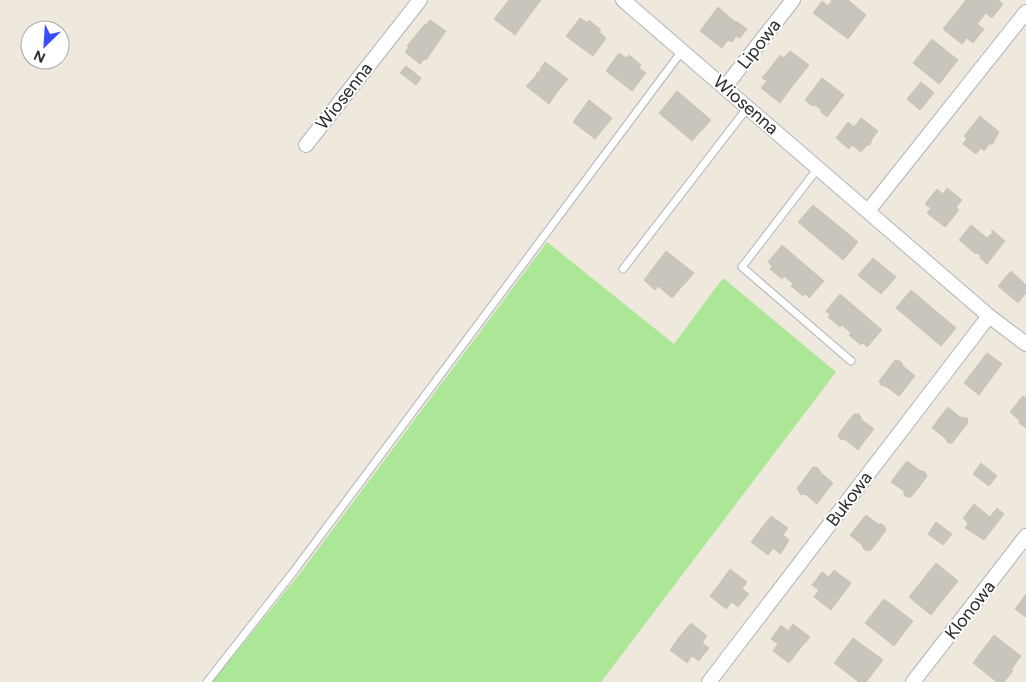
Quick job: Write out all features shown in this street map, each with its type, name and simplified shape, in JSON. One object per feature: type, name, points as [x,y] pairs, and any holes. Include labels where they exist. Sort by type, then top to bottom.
[{"type":"street","name":"Wiosenna","points":[[306,145],[420,0]]},
{"type":"street","name":"Wiosenna","points":[[622,0],[989,316],[1024,339]]},
{"type":"street","name":"Lipowa","points":[[725,88],[793,0]]},
{"type":"street","points":[[868,211],[1026,12]]},
{"type":"street","name":"Bukowa","points":[[709,682],[989,316]]},
{"type":"street","name":"Klonowa","points":[[913,682],[961,623],[1026,536]]},
{"type":"lane","points":[[207,682],[294,571],[682,51]]},
{"type":"lane","points":[[623,269],[748,107]]},
{"type":"lane","points":[[818,168],[742,267],[851,361]]},
{"type":"green space","points":[[547,242],[674,344],[723,278],[836,372],[601,682],[212,682],[301,572]]},
{"type":"building","points":[[509,0],[541,0],[515,35],[494,19]]},
{"type":"building","points":[[832,0],[848,0],[866,15],[848,39],[813,13],[822,1],[828,6]]},
{"type":"building","points":[[966,0],[998,0],[1003,4],[992,18],[986,13],[977,24],[984,29],[973,43],[967,38],[962,44],[943,29]]},
{"type":"building","points":[[718,7],[735,22],[747,29],[740,38],[736,36],[732,42],[728,40],[722,48],[700,31]]},
{"type":"building","points":[[580,18],[587,23],[589,20],[595,25],[579,46],[566,36]]},
{"type":"building","points":[[430,20],[446,31],[426,60],[424,59],[420,64],[405,52],[409,47],[407,46]]},
{"type":"building","points":[[595,25],[606,38],[593,56],[579,46]]},
{"type":"building","points":[[932,39],[958,60],[939,84],[913,63]]},
{"type":"building","points":[[790,51],[809,65],[794,84],[771,67],[780,55],[784,58]]},
{"type":"building","points":[[619,53],[626,58],[629,55],[635,60],[619,81],[606,71]]},
{"type":"building","points":[[635,60],[641,65],[639,68],[646,73],[632,91],[619,81]]},
{"type":"building","points":[[545,62],[568,79],[558,91],[536,74],[541,70]]},
{"type":"building","points":[[406,66],[421,78],[416,85],[400,73]]},
{"type":"building","points":[[771,67],[794,84],[780,103],[761,88],[767,81],[762,78]]},
{"type":"building","points":[[536,74],[558,91],[549,104],[526,86]]},
{"type":"building","points":[[822,78],[844,95],[827,117],[821,112],[821,109],[815,105],[812,106],[805,100]]},
{"type":"building","points":[[921,82],[934,93],[920,110],[907,99]]},
{"type":"building","points":[[677,91],[711,120],[692,141],[659,113]]},
{"type":"building","points":[[589,100],[612,118],[595,139],[573,122]]},
{"type":"building","points":[[980,116],[999,132],[992,145],[990,143],[984,151],[981,148],[976,154],[963,144],[967,138],[964,136]]},
{"type":"building","points":[[861,118],[878,131],[870,145],[867,145],[861,152],[852,145],[849,149],[836,138],[848,122],[854,127]]},
{"type":"building","points":[[947,188],[962,200],[956,207],[959,210],[945,227],[927,213],[931,208],[925,204],[937,189],[943,194]]},
{"type":"building","points":[[813,205],[858,242],[843,260],[798,222]]},
{"type":"building","points":[[971,225],[987,238],[993,232],[991,229],[1005,241],[987,264],[980,258],[981,256],[959,240]]},
{"type":"building","points":[[782,245],[824,281],[809,298],[805,294],[803,296],[791,286],[793,284],[784,276],[782,279],[770,269],[772,266],[768,262]]},
{"type":"building","points":[[666,251],[694,273],[672,298],[658,286],[655,290],[644,280]]},
{"type":"building","points":[[873,258],[896,277],[881,294],[858,275]]},
{"type":"building","points":[[1011,271],[1026,285],[1026,293],[1018,303],[998,286]]},
{"type":"building","points":[[911,290],[956,328],[941,346],[896,308]]},
{"type":"building","points":[[840,294],[882,330],[867,347],[863,343],[861,345],[849,335],[851,333],[842,325],[840,327],[828,317],[830,315],[826,311]]},
{"type":"building","points":[[987,353],[1002,364],[979,395],[964,383]]},
{"type":"building","points":[[895,360],[900,361],[915,376],[907,386],[887,371]]},
{"type":"building","points":[[887,371],[907,386],[899,396],[881,385],[879,381]]},
{"type":"building","points":[[1023,396],[1026,398],[1026,428],[1010,412]]},
{"type":"building","points":[[948,407],[960,417],[967,418],[968,423],[960,433],[940,417]]},
{"type":"building","points":[[854,414],[859,414],[862,420],[874,429],[866,439],[846,424]]},
{"type":"building","points":[[940,417],[960,433],[952,443],[948,443],[945,438],[932,428]]},
{"type":"building","points":[[846,424],[866,439],[858,450],[846,440],[840,439],[838,435]]},
{"type":"building","points":[[907,461],[925,472],[927,476],[919,487],[899,471]]},
{"type":"building","points":[[981,463],[997,476],[989,486],[973,474]]},
{"type":"building","points":[[813,467],[818,468],[833,483],[825,493],[805,478]]},
{"type":"building","points":[[899,471],[919,487],[911,497],[904,495],[904,491],[891,482]]},
{"type":"building","points":[[805,478],[825,493],[817,504],[805,494],[801,495],[797,488]]},
{"type":"building","points":[[974,504],[990,517],[997,508],[1004,514],[984,540],[965,528],[968,523],[963,518]]},
{"type":"building","points":[[866,515],[878,524],[882,524],[886,530],[878,541],[858,525]]},
{"type":"building","points":[[771,516],[788,528],[783,535],[789,540],[785,547],[761,529]]},
{"type":"building","points":[[936,522],[952,534],[943,545],[928,534]]},
{"type":"building","points":[[858,525],[878,541],[870,551],[865,550],[850,535]]},
{"type":"building","points":[[761,529],[785,547],[780,554],[773,548],[768,555],[751,542]]},
{"type":"building","points":[[936,563],[958,581],[931,615],[909,597]]},
{"type":"building","points":[[730,569],[747,582],[742,589],[749,594],[743,601],[720,583]]},
{"type":"building","points":[[834,570],[851,583],[831,610],[814,597],[819,590],[812,585],[822,572],[829,577]]},
{"type":"building","points":[[720,583],[743,601],[738,607],[732,602],[726,609],[710,596]]},
{"type":"building","points":[[1026,594],[1026,617],[1015,609]]},
{"type":"building","points":[[884,599],[913,621],[894,646],[865,623]]},
{"type":"building","points":[[691,623],[707,636],[702,643],[709,648],[704,654],[680,636]]},
{"type":"building","points":[[793,624],[810,637],[799,650],[776,632],[781,625],[788,631]]},
{"type":"building","points":[[776,632],[799,650],[789,663],[773,651],[778,644],[771,639]]},
{"type":"building","points":[[994,635],[1021,656],[1011,670],[1013,671],[1004,682],[997,682],[973,663]]},
{"type":"building","points":[[680,636],[704,654],[699,661],[692,656],[687,663],[670,650]]},
{"type":"building","points":[[853,638],[883,660],[866,682],[859,682],[834,663]]}]
